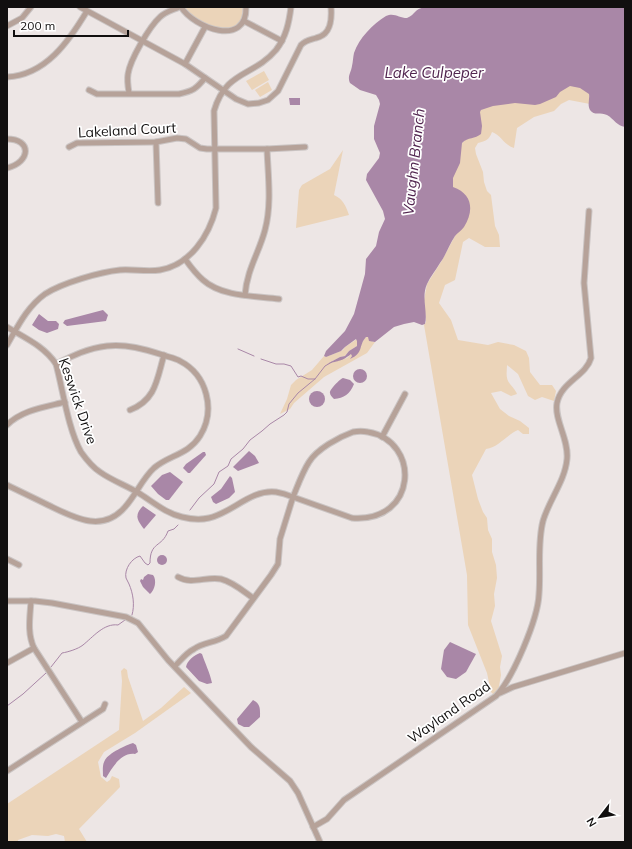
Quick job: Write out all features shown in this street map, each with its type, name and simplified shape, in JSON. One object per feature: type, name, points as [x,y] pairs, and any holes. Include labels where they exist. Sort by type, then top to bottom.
[{"type":"street","points":[[7,26],[22,18],[31,7]]},
{"type":"street","points":[[80,7],[185,64],[236,99],[248,104],[268,100],[278,91],[301,45],[307,40],[321,36],[329,29],[332,20],[332,7]]},
{"type":"street","points":[[129,93],[128,74],[132,61],[153,24],[161,16],[180,7],[206,27],[219,32],[230,31],[244,21],[246,7]]},
{"type":"street","points":[[7,345],[31,306],[45,294],[57,287],[81,279],[118,270],[160,270],[173,266],[185,259],[198,246],[209,228],[214,216],[216,201],[214,111],[217,99],[223,90],[235,78],[263,62],[275,51],[282,41],[289,25],[291,7]]},
{"type":"street","points":[[7,77],[28,72],[44,64],[60,52],[74,34],[87,11]]},
{"type":"street","points":[[244,21],[282,41]]},
{"type":"street","points":[[185,64],[206,27]]},
{"type":"street","points":[[89,90],[97,94],[179,94],[191,91],[205,78]]},
{"type":"street","name":"Lakeland Court","points":[[69,147],[77,142],[156,142],[177,138],[186,139],[200,148],[207,149],[267,149],[305,147]]},
{"type":"street","points":[[7,139],[15,139],[19,141],[25,150],[23,161],[7,168]]},
{"type":"street","points":[[156,142],[158,203]]},
{"type":"street","points":[[245,295],[246,283],[250,269],[265,231],[269,214],[267,149]]},
{"type":"street","name":"Wayland Road","points":[[313,827],[327,819],[344,800],[496,696],[509,678],[528,636],[538,607],[542,528],[547,511],[565,470],[567,461],[566,442],[558,414],[558,398],[564,389],[588,366],[591,358],[584,283],[589,211]]},
{"type":"street","points":[[185,259],[204,281],[219,290],[233,294],[279,299]]},
{"type":"street","name":"Keswick Drive","points":[[7,327],[41,347],[56,364],[76,439],[81,451],[90,464],[100,472],[170,513],[194,519],[207,519],[220,515],[258,494],[275,492],[294,497]]},
{"type":"street","points":[[7,485],[75,518],[100,522],[114,516],[124,508],[153,469],[161,463],[185,452],[194,444],[207,423],[209,407],[208,397],[204,385],[197,375],[180,360],[144,348],[107,346],[93,348],[56,364]]},
{"type":"street","points":[[130,410],[141,405],[151,395],[164,355]]},
{"type":"street","points":[[382,437],[405,394]]},
{"type":"street","points":[[7,426],[19,416],[32,410],[65,402]]},
{"type":"street","points":[[175,666],[194,648],[218,641],[226,636],[278,564],[282,534],[294,497],[301,477],[310,460],[335,440],[353,432],[369,432],[390,442],[399,454],[404,466],[404,486],[397,501],[386,511],[368,518],[352,518],[294,497]]},
{"type":"street","points":[[7,559],[19,565]]},
{"type":"street","points":[[178,577],[185,581],[220,579],[237,586],[253,598]]},
{"type":"street","points":[[7,601],[52,603],[124,617],[134,620],[142,626],[162,653],[251,747],[294,787],[320,842]]},
{"type":"street","points":[[31,601],[31,641],[82,722]]},
{"type":"street","points":[[7,663],[34,648]]},
{"type":"street","points":[[496,696],[513,687],[625,653]]},
{"type":"street","points":[[7,771],[102,709],[105,704]]},
{"type":"shaded area","points":[[181,7],[246,7],[244,21],[230,31],[205,27]]},
{"type":"shaded area","points":[[264,71],[269,80],[252,90],[246,81]]},
{"type":"shaded area","points":[[268,82],[272,90],[260,97],[255,90]]},
{"type":"shaded area","points":[[570,85],[580,87],[589,92],[590,104],[569,100],[561,104],[554,111],[534,117],[517,128],[514,148],[492,132],[487,140],[478,143],[475,148],[476,154],[483,172],[487,191],[491,195],[495,226],[499,235],[500,247],[485,247],[469,238],[463,242],[455,280],[445,285],[439,303],[451,320],[458,340],[488,345],[498,342],[514,345],[526,351],[529,358],[530,372],[540,385],[552,385],[556,391],[554,401],[542,397],[535,400],[528,396],[518,374],[507,365],[508,382],[517,394],[511,396],[501,391],[491,393],[500,409],[529,428],[529,434],[523,434],[518,430],[495,446],[486,449],[472,475],[478,499],[487,518],[488,530],[492,539],[492,552],[496,565],[497,578],[494,594],[495,606],[491,621],[502,656],[498,692],[494,695],[491,692],[487,673],[468,625],[467,575],[424,325],[426,322],[424,300],[427,284],[455,236],[455,189],[452,187],[452,178],[462,143],[467,138],[479,112],[484,107],[560,90]]},
{"type":"shaded area","points":[[343,150],[334,195],[344,203],[349,215],[296,228],[299,190],[302,185],[330,169]]},
{"type":"shaded area","points":[[366,337],[375,342],[367,353],[324,377],[294,403],[290,409],[280,414],[287,399],[291,385],[296,380],[312,370],[324,356],[326,357],[343,350],[357,339],[357,346],[349,351],[345,356],[329,363],[347,358],[352,353],[351,358],[357,354]]},
{"type":"shaded area","points":[[124,668],[127,670],[143,721],[161,708],[184,687],[191,693],[135,733],[104,752],[98,762],[101,777],[107,782],[112,776],[119,779],[120,787],[79,829],[87,842],[65,842],[64,836],[56,834],[48,836],[32,835],[18,840],[18,842],[7,842],[7,804],[119,730],[122,681],[121,671]]},
{"type":"water","name":"Lake Culpeper","points":[[425,7],[625,7],[625,127],[607,115],[592,112],[589,106],[589,94],[580,88],[570,86],[560,92],[556,97],[540,104],[515,103],[493,106],[481,110],[481,134],[462,143],[460,163],[453,178],[453,187],[465,194],[468,199],[470,204],[469,215],[464,227],[455,236],[427,284],[425,289],[425,324],[422,325],[414,322],[394,327],[375,342],[369,341],[368,337],[366,337],[359,352],[354,357],[350,359],[352,356],[351,354],[342,360],[327,364],[345,356],[349,351],[357,346],[356,339],[341,351],[326,357],[324,356],[326,351],[345,331],[354,314],[365,274],[366,259],[376,246],[379,232],[385,219],[383,211],[366,180],[367,174],[379,158],[380,153],[374,139],[374,126],[380,104],[376,95],[360,90],[350,83],[349,76],[352,68],[354,53],[359,42],[367,32],[386,16],[394,15],[407,18],[417,10]]},
{"type":"water","points":[[289,98],[300,98],[300,105],[290,105]]},
{"type":"water","points":[[103,310],[108,315],[106,321],[67,326],[63,323],[65,320]]},
{"type":"water","points":[[39,314],[48,321],[56,321],[59,324],[58,329],[47,333],[32,325]]},
{"type":"water","points":[[360,369],[365,371],[367,376],[365,381],[360,383],[355,381],[353,376],[355,371]]},
{"type":"water","points":[[343,378],[350,380],[354,384],[346,395],[341,398],[334,399],[330,392]]},
{"type":"water","points":[[317,391],[324,396],[325,399],[320,406],[317,407],[310,402],[309,399],[314,392]]},
{"type":"water","points":[[249,451],[255,456],[259,463],[238,471],[233,467]]},
{"type":"water","points":[[205,452],[206,455],[190,473],[188,473],[183,468],[186,464]]},
{"type":"water","points":[[170,472],[183,482],[169,500],[166,500],[151,486],[162,475]]},
{"type":"water","points":[[230,476],[232,478],[235,492],[229,498],[216,504],[213,502],[211,497],[221,489]]},
{"type":"water","points":[[143,506],[156,515],[144,529],[138,518],[138,512]]},
{"type":"water","points":[[160,555],[164,555],[166,556],[166,564],[160,565],[157,562],[157,558]]},
{"type":"water","points":[[148,574],[153,575],[155,580],[154,588],[150,594],[143,587],[140,581],[141,579],[143,580]]},
{"type":"water","points":[[450,642],[476,654],[466,672],[456,679],[447,677],[441,669],[444,650]]},
{"type":"water","points":[[200,653],[202,654],[212,683],[207,684],[199,681],[186,667],[191,658]]},
{"type":"water","points":[[253,700],[259,705],[260,717],[249,727],[244,727],[238,724],[237,719]]},
{"type":"water","points":[[133,743],[136,745],[138,752],[121,758],[114,765],[106,778],[103,776],[103,764],[107,757]]},
{"type":"waterway","points":[[238,349],[254,356]]},
{"type":"waterway","points":[[261,359],[276,364],[291,366],[298,377],[301,376],[308,379],[315,379]]},
{"type":"waterway","name":"Vaughn Branch","points":[[190,510],[199,498],[214,484],[219,472],[228,466],[231,459],[243,449],[250,440],[284,415],[287,412],[289,404],[298,393],[315,379],[325,366],[332,362]]},
{"type":"waterway","name":"Vaughn Branch","points":[[132,615],[133,599],[126,578],[126,571],[129,564],[140,556],[148,565],[150,563],[154,548],[163,540],[168,531],[174,529],[178,525]]},
{"type":"waterway","name":"Vaughn Branch","points":[[51,667],[62,653],[83,645],[103,628],[118,625],[125,620]]},
{"type":"waterway","name":"Vaughn Branch","points":[[7,706],[46,673]]}]
